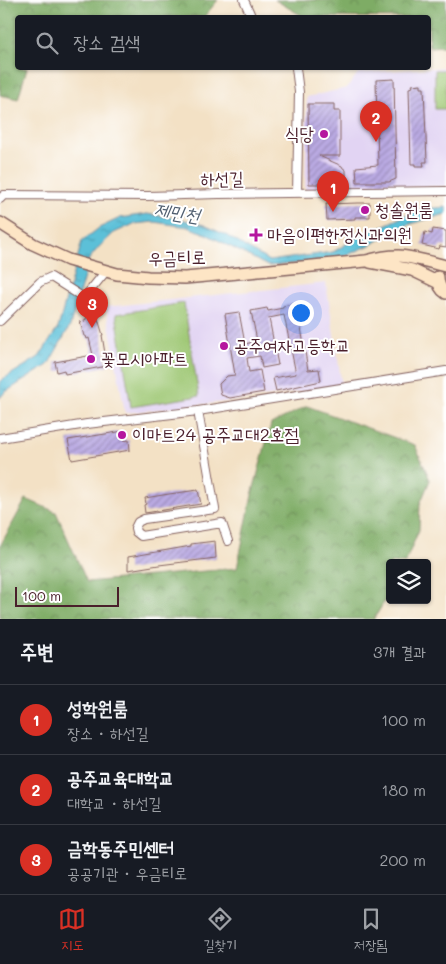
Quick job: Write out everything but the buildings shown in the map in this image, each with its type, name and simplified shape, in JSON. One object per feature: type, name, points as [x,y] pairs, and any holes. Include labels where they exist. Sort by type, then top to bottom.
[{"type":"main road","name":"우금티로","points":[[0,223],[33,244],[68,260],[118,274],[148,278],[185,278],[366,261],[397,256],[445,266]]},
{"type":"main road","name":"우금티로","points":[[366,261],[412,270],[422,274],[444,290]]},
{"type":"main road","points":[[444,290],[439,274],[445,266]]},
{"type":"street","points":[[244,0],[251,15]]},
{"type":"street","points":[[296,70],[299,92],[297,193]]},
{"type":"street","name":"하선길","points":[[0,199],[4,195],[148,196],[446,191]]},
{"type":"street","points":[[0,321],[40,282],[51,277],[84,298],[106,270]]},
{"type":"street","points":[[0,438],[87,424],[198,410],[446,371]]},
{"type":"street","points":[[198,410],[215,509],[144,519],[138,522],[135,528],[136,532],[141,536],[222,523],[228,541]]},
{"type":"shaded area","points":[[446,67],[446,186],[305,190],[307,97],[347,88],[358,73],[431,70],[431,68]]},
{"type":"shaded area","name":"공주여자고등학교","points":[[326,283],[342,386],[125,413],[106,307]]},
{"type":"green space","points":[[0,0],[218,0],[206,15],[15,15],[15,70],[26,70],[18,99],[0,95]]},
{"type":"green space","points":[[275,0],[446,0],[446,46],[431,47],[431,15],[301,15]]},
{"type":"green space","points":[[435,70],[446,70],[446,109],[435,109]]},
{"type":"green space","points":[[184,303],[199,396],[131,407],[116,314]]},
{"type":"green space","points":[[307,406],[415,445],[430,480],[420,504],[419,530],[407,559],[386,559],[386,599],[374,619],[0,619],[0,546],[26,499],[56,512],[87,582],[237,568],[252,495],[271,424]]},
{"type":"water","name":"제민천","points":[[446,207],[446,214],[407,225],[370,245],[336,260],[268,266],[206,234],[188,227],[154,222],[134,224],[114,233],[89,259],[70,326],[48,365],[4,393],[0,398],[0,381],[39,357],[58,328],[82,241],[99,228],[120,218],[147,214],[181,219],[204,225],[226,235],[269,261],[333,252],[358,237],[413,212]]},
{"type":"place","name":"식당","points":[[324,134]]},
{"type":"place","name":"공주교육대학교","points":[[376,142]]},
{"type":"place","name":"청솔원룸","points":[[365,210]]},
{"type":"place","name":"성학원룸","points":[[333,212]]},
{"type":"place","name":"마음이편한정신과의원","points":[[256,235]]},
{"type":"place","name":"금학동주민센터","points":[[92,328]]},
{"type":"place","name":"공주여자고등학교","points":[[224,346]]},
{"type":"place","name":"꽃모시아파트","points":[[91,359]]},
{"type":"place","name":"이마트24 공주교대2호점","points":[[122,435]]}]
